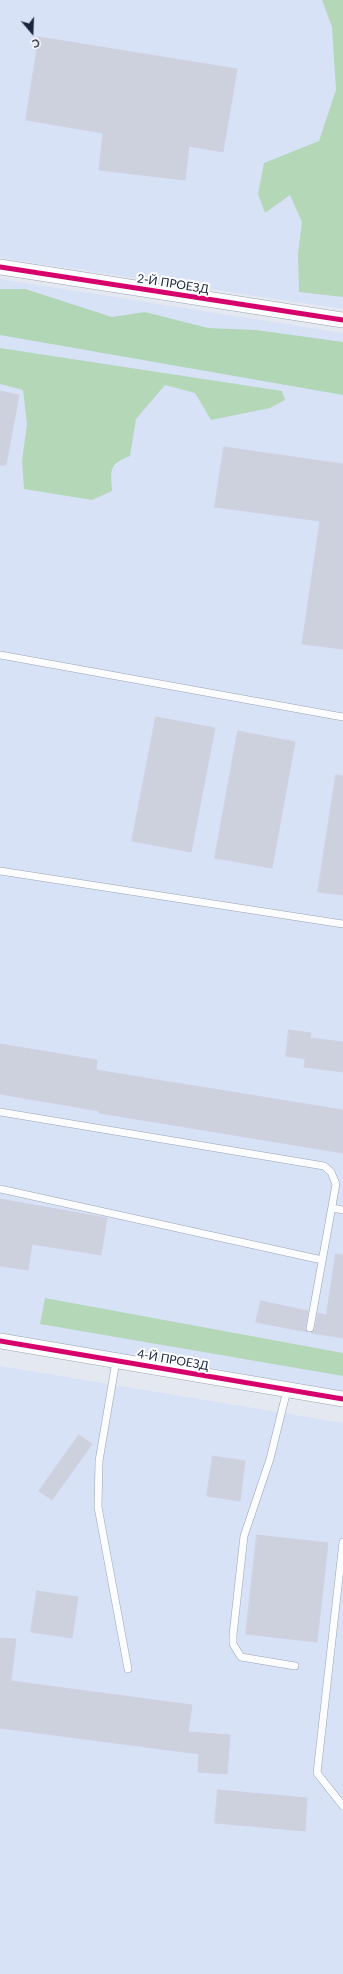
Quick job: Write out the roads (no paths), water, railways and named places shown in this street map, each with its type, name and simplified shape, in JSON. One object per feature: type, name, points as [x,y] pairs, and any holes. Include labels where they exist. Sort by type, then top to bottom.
[{"type":"street","name":"2-Й ПРОЕЗД","points":[[0,267],[343,320]]},
{"type":"street","name":"4-Й ПРОЕЗД","points":[[0,1341],[343,1399]]},
{"type":"lane","points":[[0,655],[343,716]]},
{"type":"lane","points":[[0,871],[343,924]]},
{"type":"lane","points":[[0,1112],[324,1166],[331,1172],[336,1184],[310,1328]]},
{"type":"lane","points":[[0,1189],[322,1260]]},
{"type":"lane","points":[[332,1208],[343,1210]]},
{"type":"lane","points":[[116,1361],[99,1461],[98,1507],[128,1669]]},
{"type":"lane","points":[[287,1390],[270,1459],[244,1536],[232,1635],[233,1644],[241,1657],[295,1666]]},
{"type":"lane","points":[[343,1542],[317,1773],[343,1806]]}]
